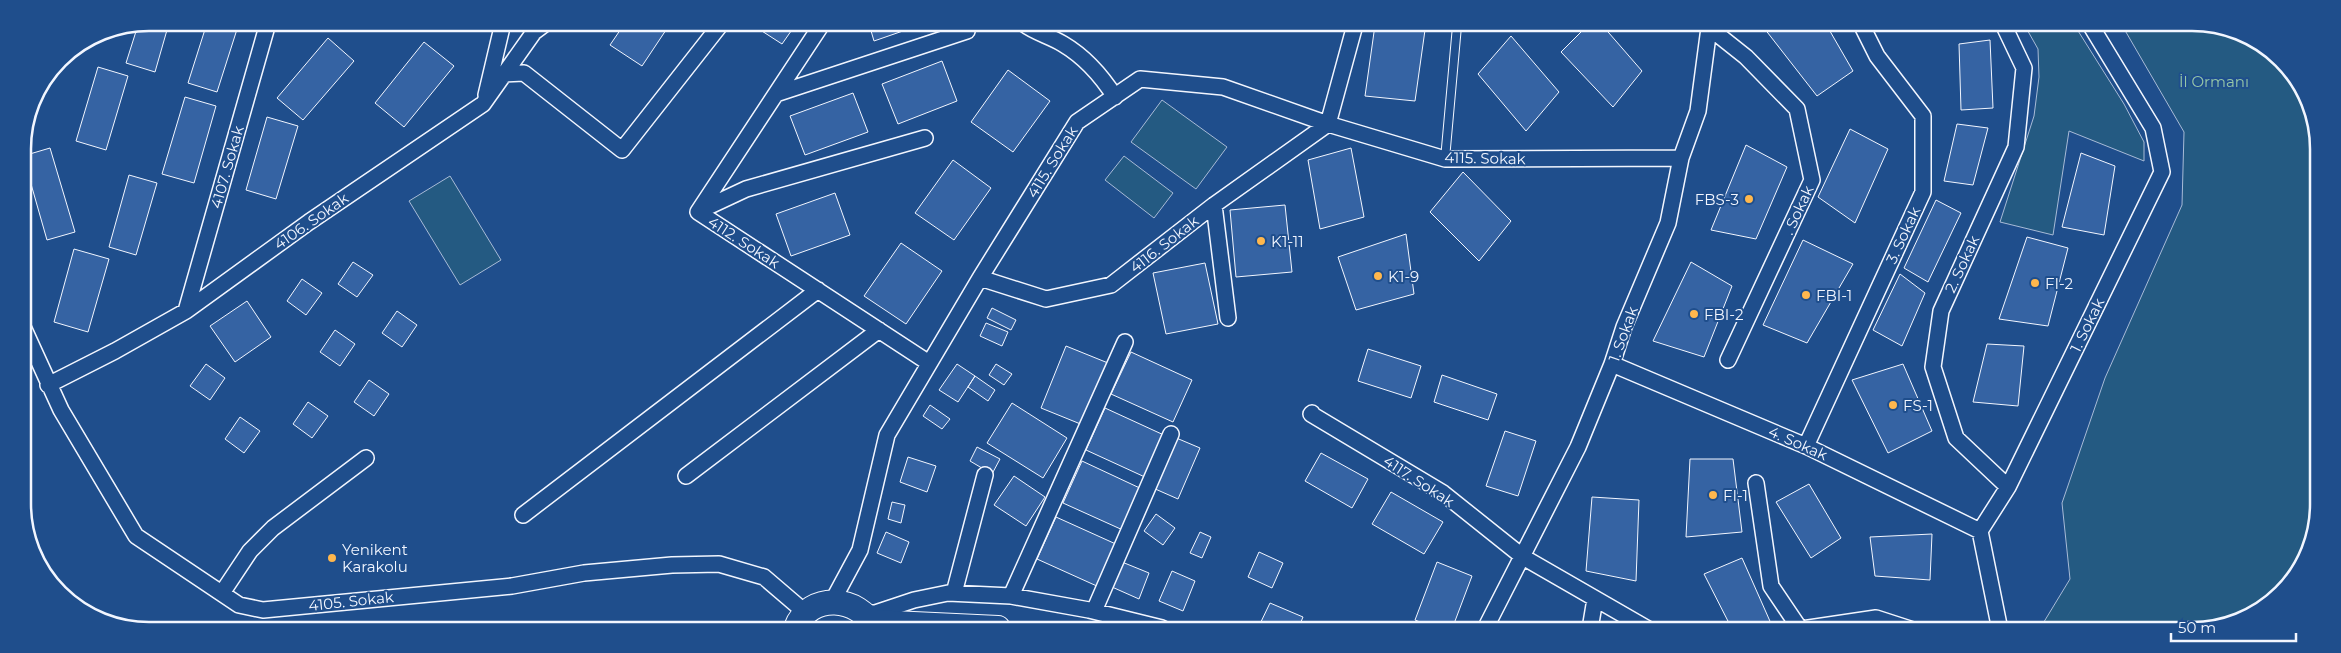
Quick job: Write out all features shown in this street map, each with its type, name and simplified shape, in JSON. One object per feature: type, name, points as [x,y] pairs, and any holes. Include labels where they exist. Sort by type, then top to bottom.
[{"type":"main road","points":[[801,620],[818,605],[832,602],[855,606],[870,621]]},
{"type":"street","name":"4107. Sokak","points":[[186,310],[266,31]]},
{"type":"street","points":[[483,104],[501,31]]},
{"type":"street","name":"4106. Sokak","points":[[48,385],[115,352],[186,310],[309,222],[483,104],[535,31]]},
{"type":"street","points":[[505,74],[524,73],[622,150],[716,31]]},
{"type":"street","name":"4112. Sokak","points":[[817,31],[698,212],[929,363]]},
{"type":"street","points":[[1034,31],[1062,43],[1086,60],[1115,97]]},
{"type":"street","points":[[1328,124],[1353,31]]},
{"type":"street","name":"1. Sokak","points":[[1490,621],[1578,447],[1612,364],[1624,327],[1668,222],[1681,158],[1698,110],[1709,31]]},
{"type":"street","name":". Sokak","points":[[1715,31],[1746,56],[1797,109],[1812,180],[1728,360]]},
{"type":"street","name":"3. Sokak","points":[[1806,446],[1923,192],[1924,116],[1877,56],[1864,31]]},
{"type":"street","name":"2. Sokak","points":[[2006,31],[2024,68],[2016,147],[1941,311],[1933,367],[1956,438],[2008,487]]},
{"type":"street","name":"1. Sokak","points":[[1980,531],[2008,487],[2162,172],[2153,128],[2094,31]]},
{"type":"street","points":[[776,94],[967,32]]},
{"type":"street","name":"4115. Sokak","points":[[832,602],[860,550],[887,434],[980,278],[1077,122],[1140,79],[1222,87],[1328,124],[1445,159],[1681,158]]},
{"type":"street","name":"4116. Sokak","points":[[980,278],[1046,299],[1111,285],[1214,205],[1328,124]]},
{"type":"street","points":[[698,212],[746,188],[925,138]]},
{"type":"street","points":[[1214,205],[1228,318]]},
{"type":"street","points":[[523,515],[818,290]]},
{"type":"street","points":[[686,476],[880,330]]},
{"type":"street","points":[[1011,596],[1125,342]]},
{"type":"street","name":"4105. Sokak","points":[[31,346],[48,385],[136,536],[239,605],[263,610],[512,586],[584,573],[672,565],[719,564],[764,577],[801,620]]},
{"type":"street","name":"4. Sokak","points":[[1612,364],[1806,446],[1980,531]]},
{"type":"street","name":"4117. Sokak","points":[[1312,413],[1443,493],[1523,557],[1634,621]]},
{"type":"street","points":[[1094,611],[1171,434]]},
{"type":"street","points":[[222,593],[250,551],[273,528],[366,458]]},
{"type":"street","points":[[954,594],[985,475]]},
{"type":"street","points":[[1756,483],[1771,586],[1795,621]]},
{"type":"street","points":[[1980,531],[1998,621]]},
{"type":"street","points":[[870,621],[875,613],[914,600],[954,594],[1011,596],[1094,611],[1136,622]]},
{"type":"street","points":[[1591,621],[1595,600]]},
{"type":"street","points":[[1856,621],[1876,618],[1886,621]]},
{"type":"lane","points":[[1445,159],[1457,31]]},
{"type":"green space","points":[[2028,31],[2078,31],[2124,104],[2144,142],[2144,161],[2069,131],[2053,235],[2000,222],[2034,116],[2039,77],[2038,49]]},
{"type":"green space","name":"İl Ormanı","points":[[2125,31],[2192,31],[2215,34],[2244,43],[2275,66],[2294,90],[2301,104],[2309,134],[2310,149],[2310,504],[2309,519],[2303,542],[2294,563],[2280,582],[2257,602],[2237,613],[2199,621],[2044,621],[2070,579],[2062,503],[2105,378],[2182,205],[2184,132]]},
{"type":"green space","points":[[1162,100],[1227,147],[1196,189],[1131,142]]},
{"type":"green space","points":[[1124,156],[1173,193],[1154,218],[1105,180]]},
{"type":"green space","points":[[450,176],[501,260],[460,285],[409,201]]},
{"type":"building","points":[[167,31],[155,72],[126,63],[136,32]]},
{"type":"building","points":[[204,31],[236,31],[217,92],[188,83]]},
{"type":"building","points":[[620,31],[665,31],[642,66],[610,45]]},
{"type":"building","points":[[762,31],[791,31],[782,44]]},
{"type":"building","points":[[871,31],[903,31],[874,41]]},
{"type":"building","points":[[1374,31],[1425,31],[1415,101],[1365,96]]},
{"type":"building","points":[[1582,31],[1607,31],[1642,71],[1613,107],[1561,52]]},
{"type":"building","points":[[1766,31],[1830,31],[1853,71],[1817,96]]},
{"type":"building","points":[[1511,36],[1559,92],[1526,131],[1478,74]]},
{"type":"building","points":[[328,38],[354,61],[303,120],[277,98]]},
{"type":"building","points":[[1990,40],[1993,108],[1961,110],[1959,44]]},
{"type":"building","points":[[424,42],[454,66],[404,127],[375,103]]},
{"type":"building","points":[[942,61],[957,101],[898,124],[882,84]]},
{"type":"building","points":[[98,67],[128,76],[106,150],[76,141]]},
{"type":"building","points":[[1008,70],[1050,101],[1013,152],[971,122]]},
{"type":"building","points":[[853,93],[868,132],[805,155],[790,116]]},
{"type":"building","points":[[185,97],[216,106],[194,183],[162,174]]},
{"type":"building","points":[[267,117],[298,126],[276,199],[246,190]]},
{"type":"building","points":[[1957,124],[1988,128],[1973,185],[1944,181]]},
{"type":"building","points":[[1850,129],[1888,149],[1855,223],[1818,197]]},
{"type":"building","name":"FBS-3","points":[[1746,145],[1787,167],[1756,239],[1711,230]]},
{"type":"building","points":[[50,148],[75,232],[47,240],[32,187],[32,153]]},
{"type":"building","points":[[1351,148],[1364,217],[1320,229],[1308,160]]},
{"type":"building","points":[[2081,153],[2115,166],[2104,235],[2062,227]]},
{"type":"building","points":[[953,160],[991,188],[954,240],[915,213]]},
{"type":"building","points":[[1463,172],[1511,221],[1479,261],[1430,212]]},
{"type":"building","points":[[129,175],[157,183],[136,255],[109,247]]},
{"type":"building","points":[[835,193],[850,235],[791,256],[776,214]]},
{"type":"building","points":[[1936,200],[1961,213],[1928,282],[1904,268]]},
{"type":"building","name":"K1-11","points":[[1285,205],[1292,272],[1236,277],[1230,210]]},
{"type":"building","name":"K1-9","points":[[1406,234],[1414,294],[1356,310],[1338,257]]},
{"type":"building","name":"FI-2","points":[[2027,237],[2068,248],[2048,326],[1999,319]]},
{"type":"building","name":"FBI-1","points":[[1803,240],[1853,264],[1807,343],[1763,325]]},
{"type":"building","points":[[901,243],[942,271],[906,324],[864,296]]},
{"type":"building","points":[[74,249],[109,259],[88,332],[54,322]]},
{"type":"building","points":[[353,262],[373,275],[357,297],[338,284]]},
{"type":"building","name":"FBI-2","points":[[1691,262],[1732,286],[1704,357],[1653,341]]},
{"type":"building","points":[[1205,263],[1218,324],[1166,334],[1153,273]]},
{"type":"building","points":[[1900,274],[1925,293],[1902,346],[1873,330]]},
{"type":"building","points":[[302,279],[322,293],[306,315],[287,301]]},
{"type":"building","points":[[247,301],[271,337],[235,362],[210,326]]},
{"type":"building","points":[[992,308],[1016,320],[1011,330],[987,318]]},
{"type":"building","points":[[397,311],[417,325],[402,347],[382,333]]},
{"type":"building","points":[[986,323],[1008,332],[1002,346],[980,336]]},
{"type":"building","points":[[335,330],[355,344],[340,366],[320,352]]},
{"type":"building","points":[[1987,344],[2024,346],[2018,406],[1973,402]]},
{"type":"building","points":[[1066,346],[1108,363],[1083,425],[1041,408]]},
{"type":"building","points":[[1368,349],[1421,366],[1411,398],[1358,381]]},
{"type":"building","points":[[1131,352],[1192,380],[1173,422],[1111,394]]},
{"type":"building","points":[[206,364],[225,378],[210,400],[190,386]]},
{"type":"building","points":[[957,364],[975,376],[958,402],[939,390]]},
{"type":"building","points":[[996,364],[1012,374],[1004,385],[989,375]]},
{"type":"building","name":"FS-1","points":[[1903,364],[1932,431],[1888,453],[1852,380]]},
{"type":"building","points":[[1442,375],[1497,394],[1488,420],[1434,402]]},
{"type":"building","points":[[975,376],[995,390],[988,401],[968,387]]},
{"type":"building","points":[[369,380],[389,394],[374,416],[354,402]]},
{"type":"building","points":[[308,402],[328,416],[312,438],[293,424]]},
{"type":"building","points":[[1012,403],[1067,438],[1043,478],[987,443]]},
{"type":"building","points":[[930,405],[950,419],[942,429],[923,416]]},
{"type":"building","points":[[1105,408],[1166,436],[1147,478],[1086,450]]},
{"type":"building","points":[[240,417],[260,431],[244,453],[225,439]]},
{"type":"building","points":[[1505,431],[1536,441],[1518,496],[1486,486]]},
{"type":"building","points":[[1174,437],[1200,448],[1178,499],[1153,488]]},
{"type":"building","points":[[977,447],[1000,459],[992,474],[970,461]]},
{"type":"building","points":[[1321,453],[1368,479],[1352,508],[1305,481]]},
{"type":"building","points":[[908,457],[936,466],[927,492],[900,482]]},
{"type":"building","name":"FI-1","points":[[1690,459],[1733,459],[1742,532],[1686,537]]},
{"type":"building","points":[[1082,461],[1144,490],[1125,531],[1063,503]]},
{"type":"building","points":[[1014,476],[1045,497],[1026,526],[994,505]]},
{"type":"building","points":[[1809,484],[1841,538],[1811,558],[1776,502]]},
{"type":"building","points":[[1391,492],[1443,522],[1424,554],[1372,524]]},
{"type":"building","points":[[1592,497],[1639,500],[1636,581],[1586,571]]},
{"type":"building","points":[[892,502],[905,505],[901,523],[888,519]]},
{"type":"building","points":[[1156,514],[1175,528],[1163,545],[1144,531]]},
{"type":"building","points":[[1056,517],[1118,545],[1099,587],[1037,559]]},
{"type":"building","points":[[886,532],[909,542],[901,563],[877,553]]},
{"type":"building","points":[[1200,532],[1211,537],[1202,558],[1190,553]]},
{"type":"building","points":[[1932,534],[1930,580],[1875,576],[1870,537]]},
{"type":"building","points":[[1259,552],[1283,563],[1272,588],[1248,577]]},
{"type":"building","points":[[1742,558],[1770,621],[1728,621],[1704,574]]},
{"type":"building","points":[[1122,562],[1149,573],[1139,599],[1112,587]]},
{"type":"building","points":[[1437,562],[1472,576],[1455,621],[1415,620]]},
{"type":"building","points":[[1172,571],[1195,581],[1183,611],[1159,601]]},
{"type":"building","points":[[1270,603],[1303,617],[1301,621],[1261,621]]},
{"type":"place","name":"FBS-3","points":[[1749,199]]},
{"type":"place","name":"K1-11","points":[[1261,241]]},
{"type":"place","name":"K1-9","points":[[1378,276]]},
{"type":"place","name":"FI-2","points":[[2035,283]]},
{"type":"place","name":"FBI-1","points":[[1806,295]]},
{"type":"place","name":"FBI-2","points":[[1694,314]]},
{"type":"place","name":"FS-1","points":[[1893,405]]},
{"type":"place","name":"FI-1","points":[[1713,495]]},
{"type":"place","name":"Yenikent Karakolu","points":[[332,558]]}]
